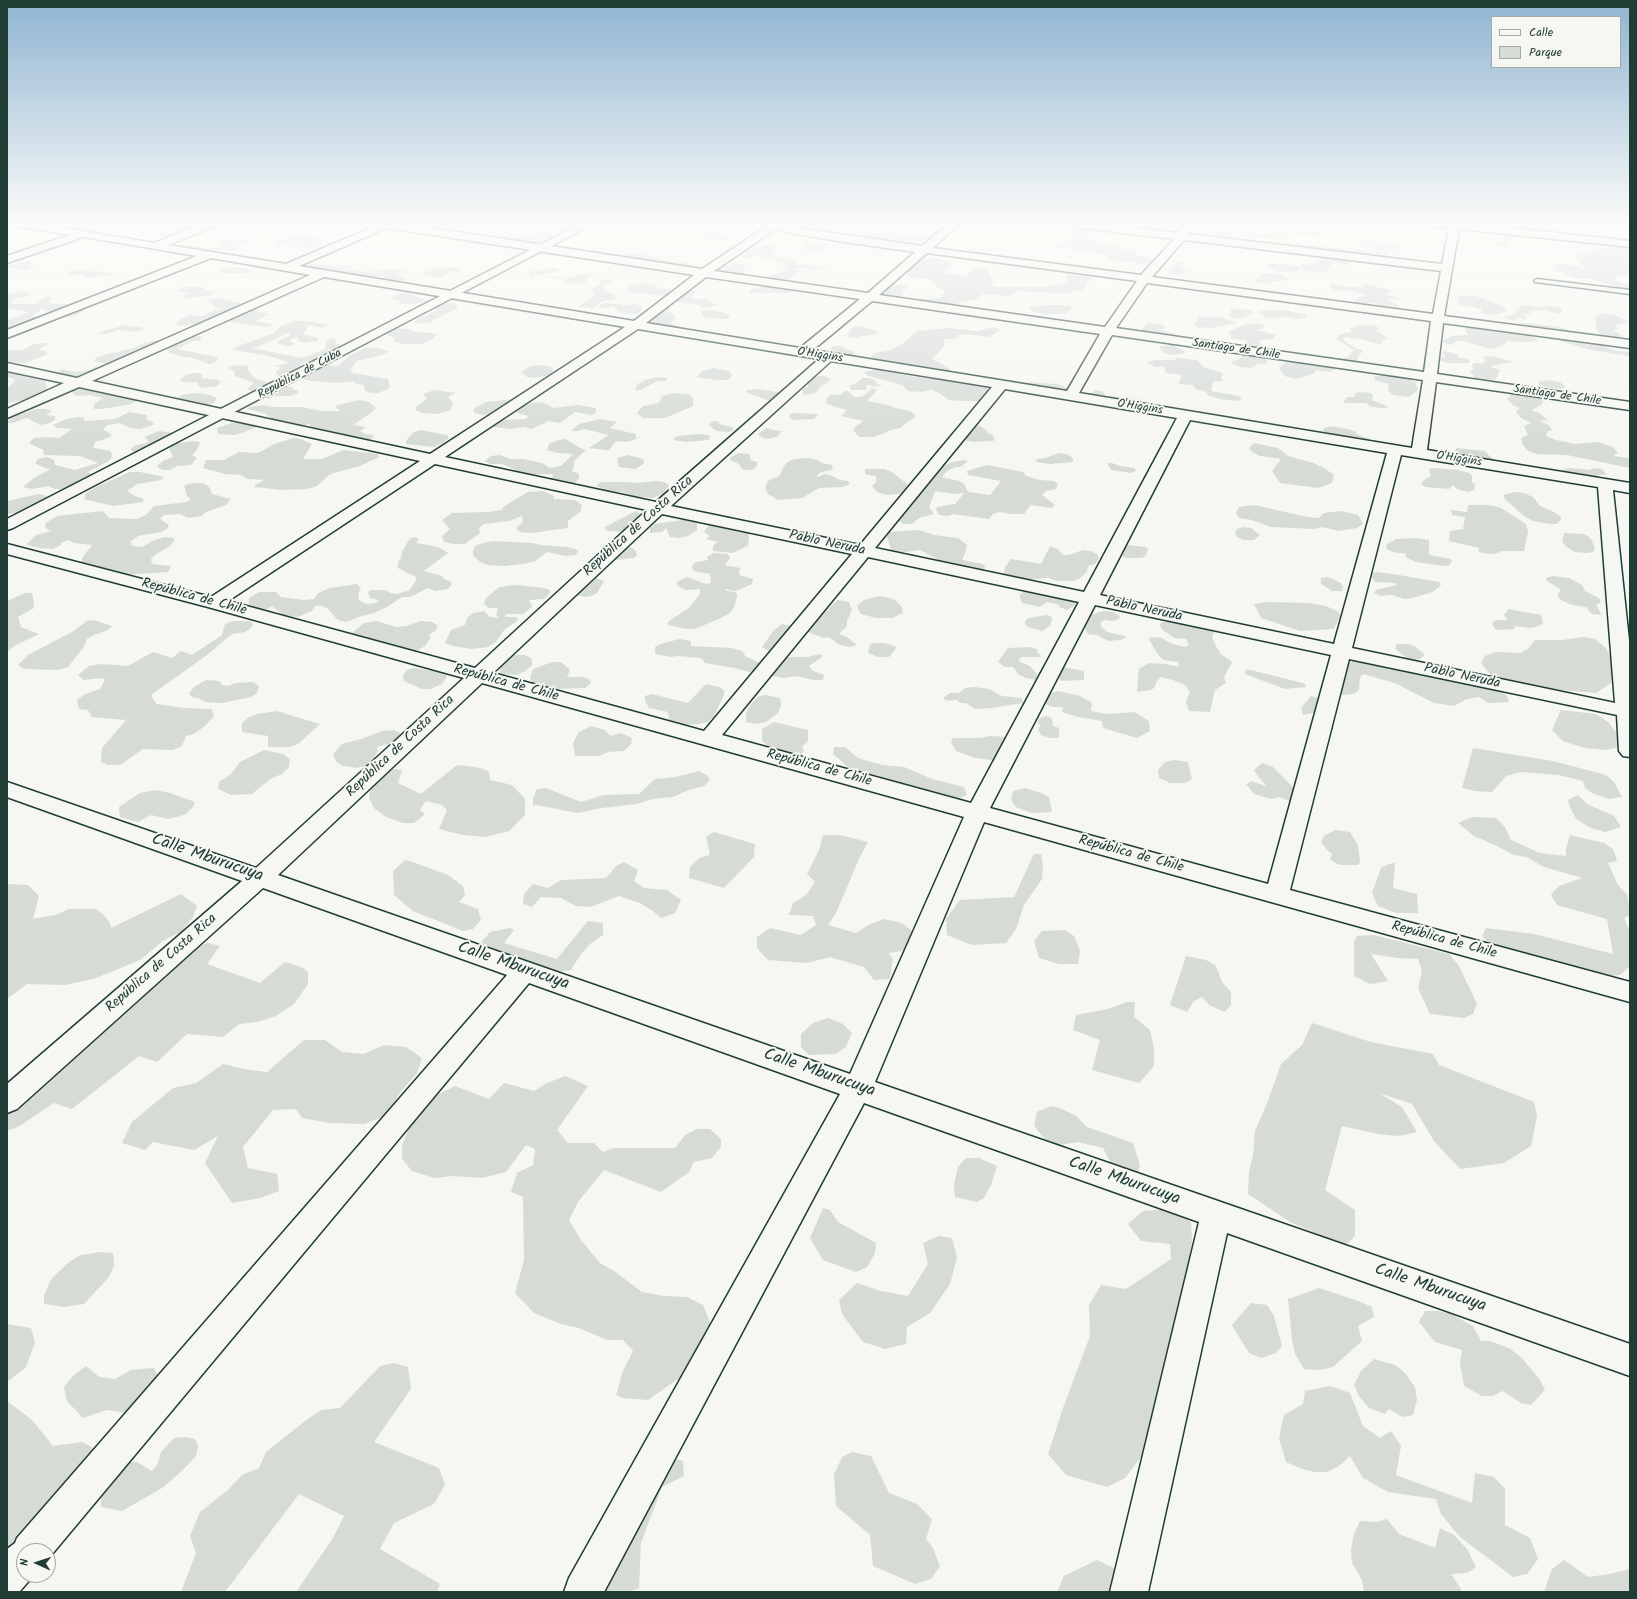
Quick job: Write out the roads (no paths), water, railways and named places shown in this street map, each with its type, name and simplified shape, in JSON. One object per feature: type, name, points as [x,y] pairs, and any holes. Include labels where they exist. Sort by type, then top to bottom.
[{"type":"street","points":[[7,334],[103,297]]},
{"type":"street","points":[[7,414],[270,297]]},
{"type":"street","name":"República de Cuba","points":[[7,525],[450,297]]},
{"type":"street","name":"O'Higgins","points":[[463,297],[1630,488]]},
{"type":"street","points":[[214,603],[636,325],[673,297]]},
{"type":"street","points":[[801,353],[870,297]]},
{"type":"street","name":"Santiago de Chile","points":[[875,297],[1630,406]]},
{"type":"street","points":[[1071,396],[1108,331],[1132,297]]},
{"type":"street","points":[[1277,297],[1630,344]]},
{"type":"street","points":[[1419,453],[1442,297]]},
{"type":"street","name":"República de Costa Rica","points":[[7,1101],[260,878],[659,508],[828,357]]},
{"type":"street","name":"Pablo Neruda","points":[[7,367],[659,508],[1628,712]]},
{"type":"street","points":[[708,739],[1002,385]]},
{"type":"street","points":[[583,1592],[858,1088],[977,813],[1186,415]]},
{"type":"street","points":[[1276,895],[1340,651],[1395,450]]},
{"type":"street","points":[[1605,484],[1628,712],[1630,751]]},
{"type":"street","name":"República de Chile","points":[[7,549],[214,603],[1630,992]]},
{"type":"street","name":"Calle Mburucuya","points":[[12,796],[260,878],[1630,1360]]},
{"type":"street","points":[[37,1543],[526,971]]},
{"type":"street","points":[[1129,1592],[1216,1214]]},
{"type":"street","points":[[7,1578],[16,1567]]}]
